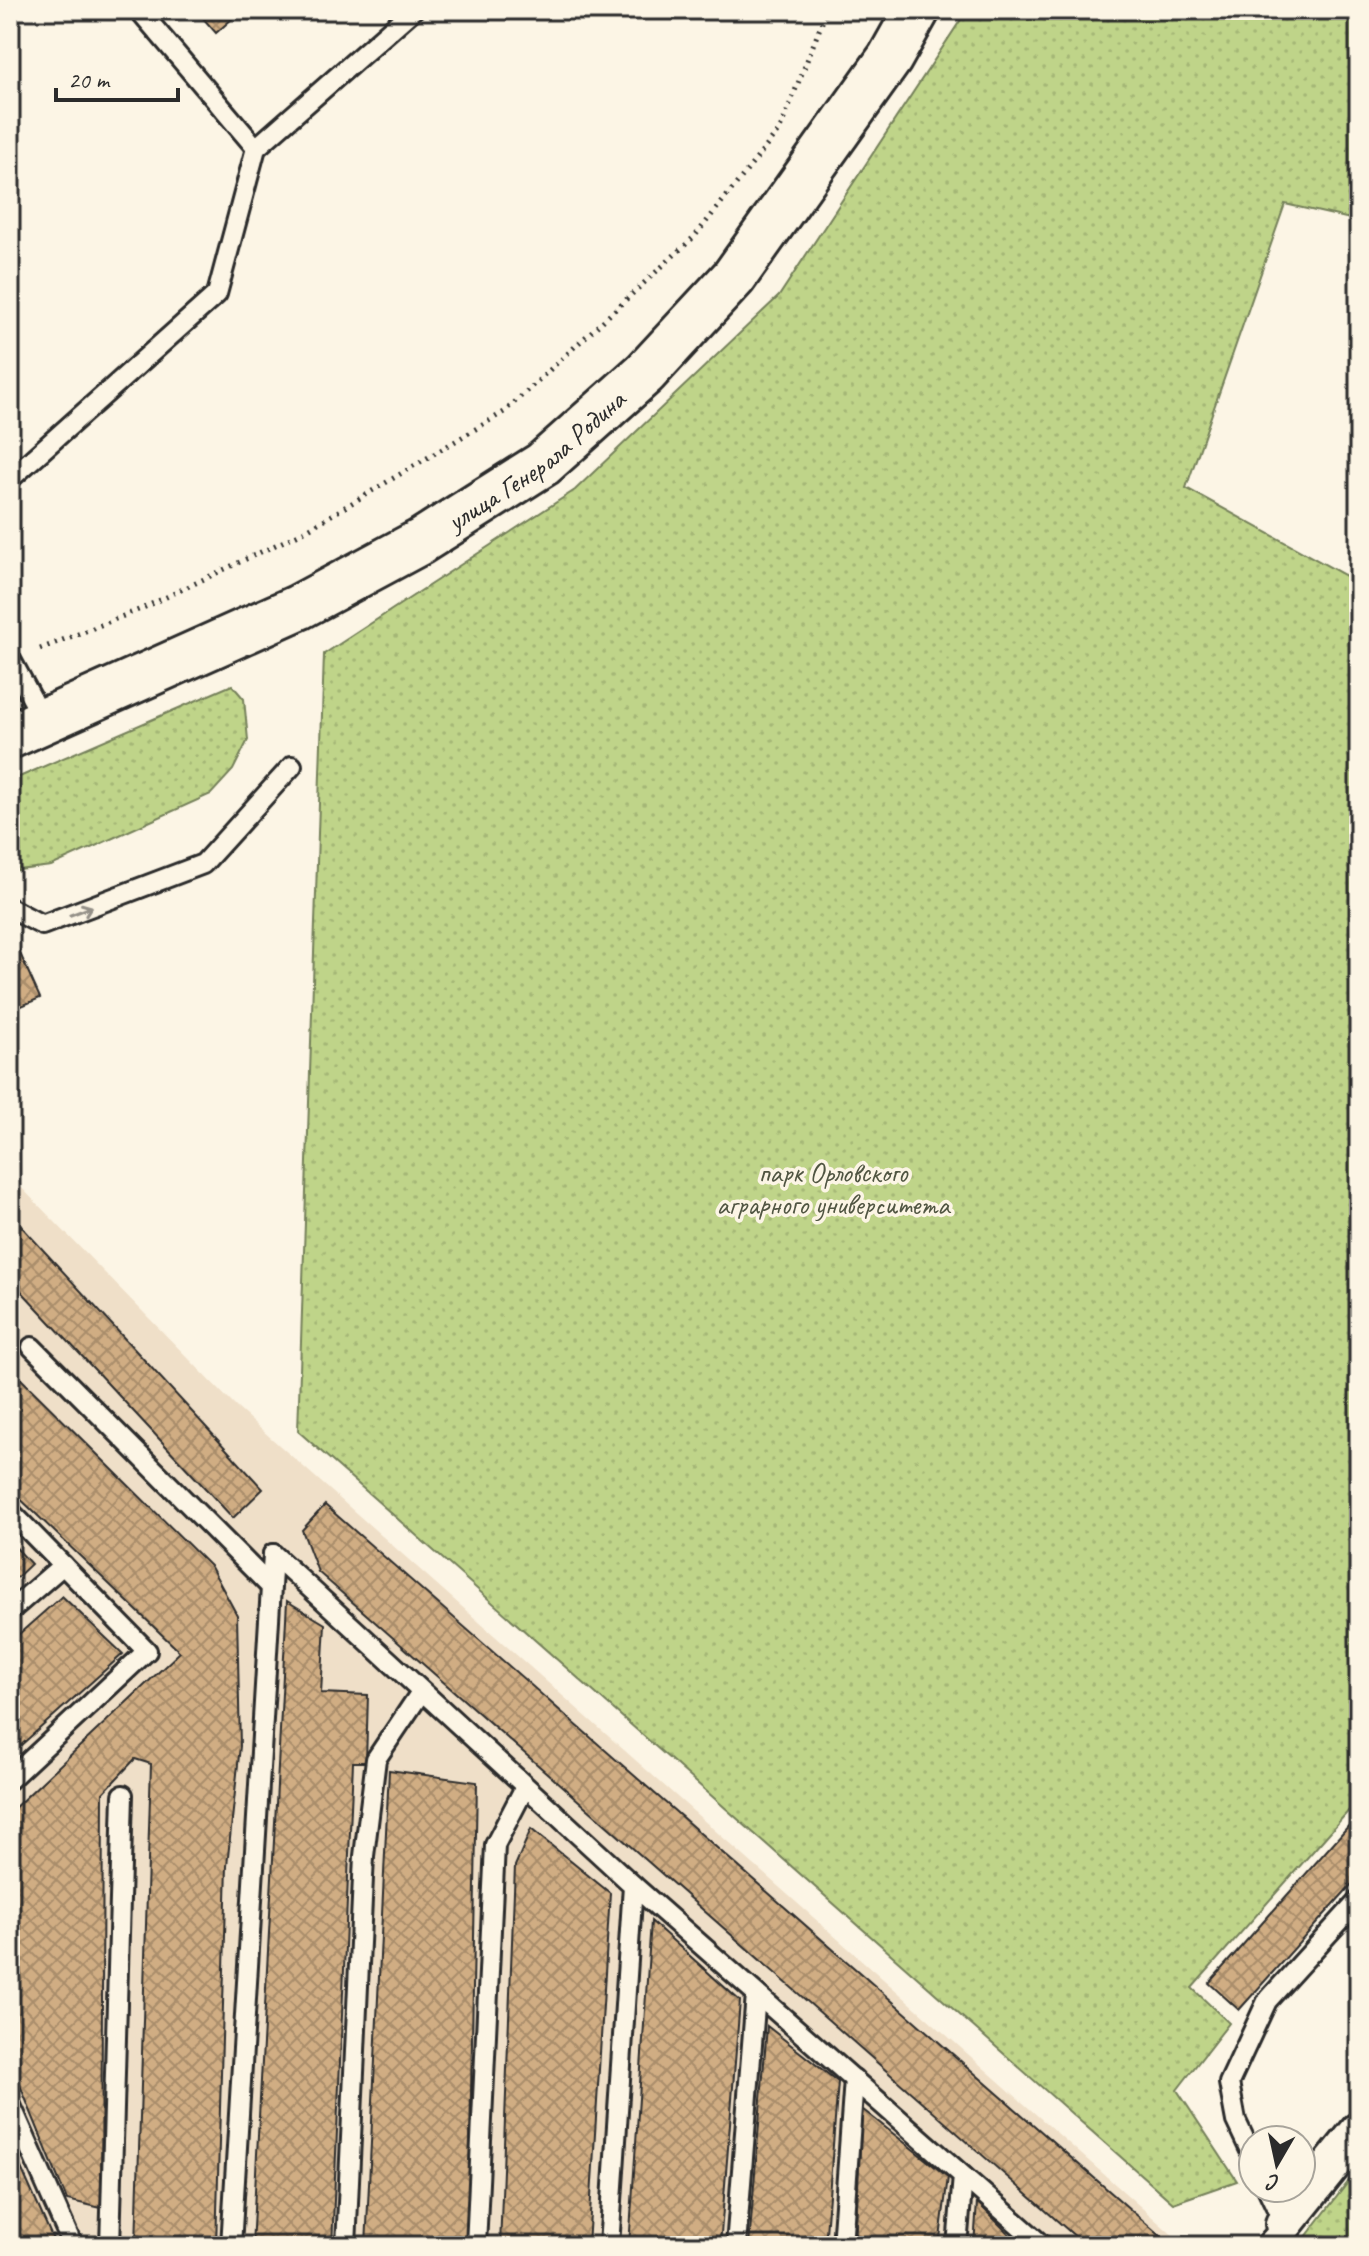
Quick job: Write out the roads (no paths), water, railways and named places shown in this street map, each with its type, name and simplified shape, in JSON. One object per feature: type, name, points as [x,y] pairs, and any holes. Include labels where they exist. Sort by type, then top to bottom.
[{"type":"main road","name":"улица Генерала Родина","points":[[27,728],[299,607],[420,542],[543,464],[645,373],[734,277],[890,58],[917,10]]},
{"type":"street","points":[[1274,2235],[1359,2131]]},
{"type":"lane","points":[[139,10],[256,148]]},
{"type":"lane","points":[[10,479],[217,294],[256,148],[413,10]]},
{"type":"lane","points":[[10,659],[27,728]]},
{"type":"lane","points":[[10,908],[42,925],[203,864],[292,766]]},
{"type":"lane","points":[[32,1347],[270,1586]]},
{"type":"lane","points":[[10,1511],[147,1651],[10,1779]]},
{"type":"lane","points":[[231,2246],[273,1554],[633,1885],[1043,2246]]},
{"type":"lane","points":[[10,1611],[63,1565]]},
{"type":"lane","points":[[346,2246],[364,1856],[376,1759],[421,1692]]},
{"type":"lane","points":[[476,2246],[495,1845],[525,1787]]},
{"type":"lane","points":[[110,2246],[123,1795]]},
{"type":"lane","points":[[609,2246],[633,1885]]},
{"type":"lane","points":[[1237,2124],[1229,2083],[1267,2001],[1359,1900]]},
{"type":"lane","points":[[736,2246],[756,1994]]},
{"type":"lane","points":[[842,2246],[854,2079]]},
{"type":"lane","points":[[10,2103],[73,2246]]},
{"type":"lane","points":[[957,2246],[963,2176]]},
{"type":"lane","points":[[1269,2204],[1274,2235]]},
{"type":"park label","name":"парк Орловского аграрного университета","points":[[833,1188]]}]
